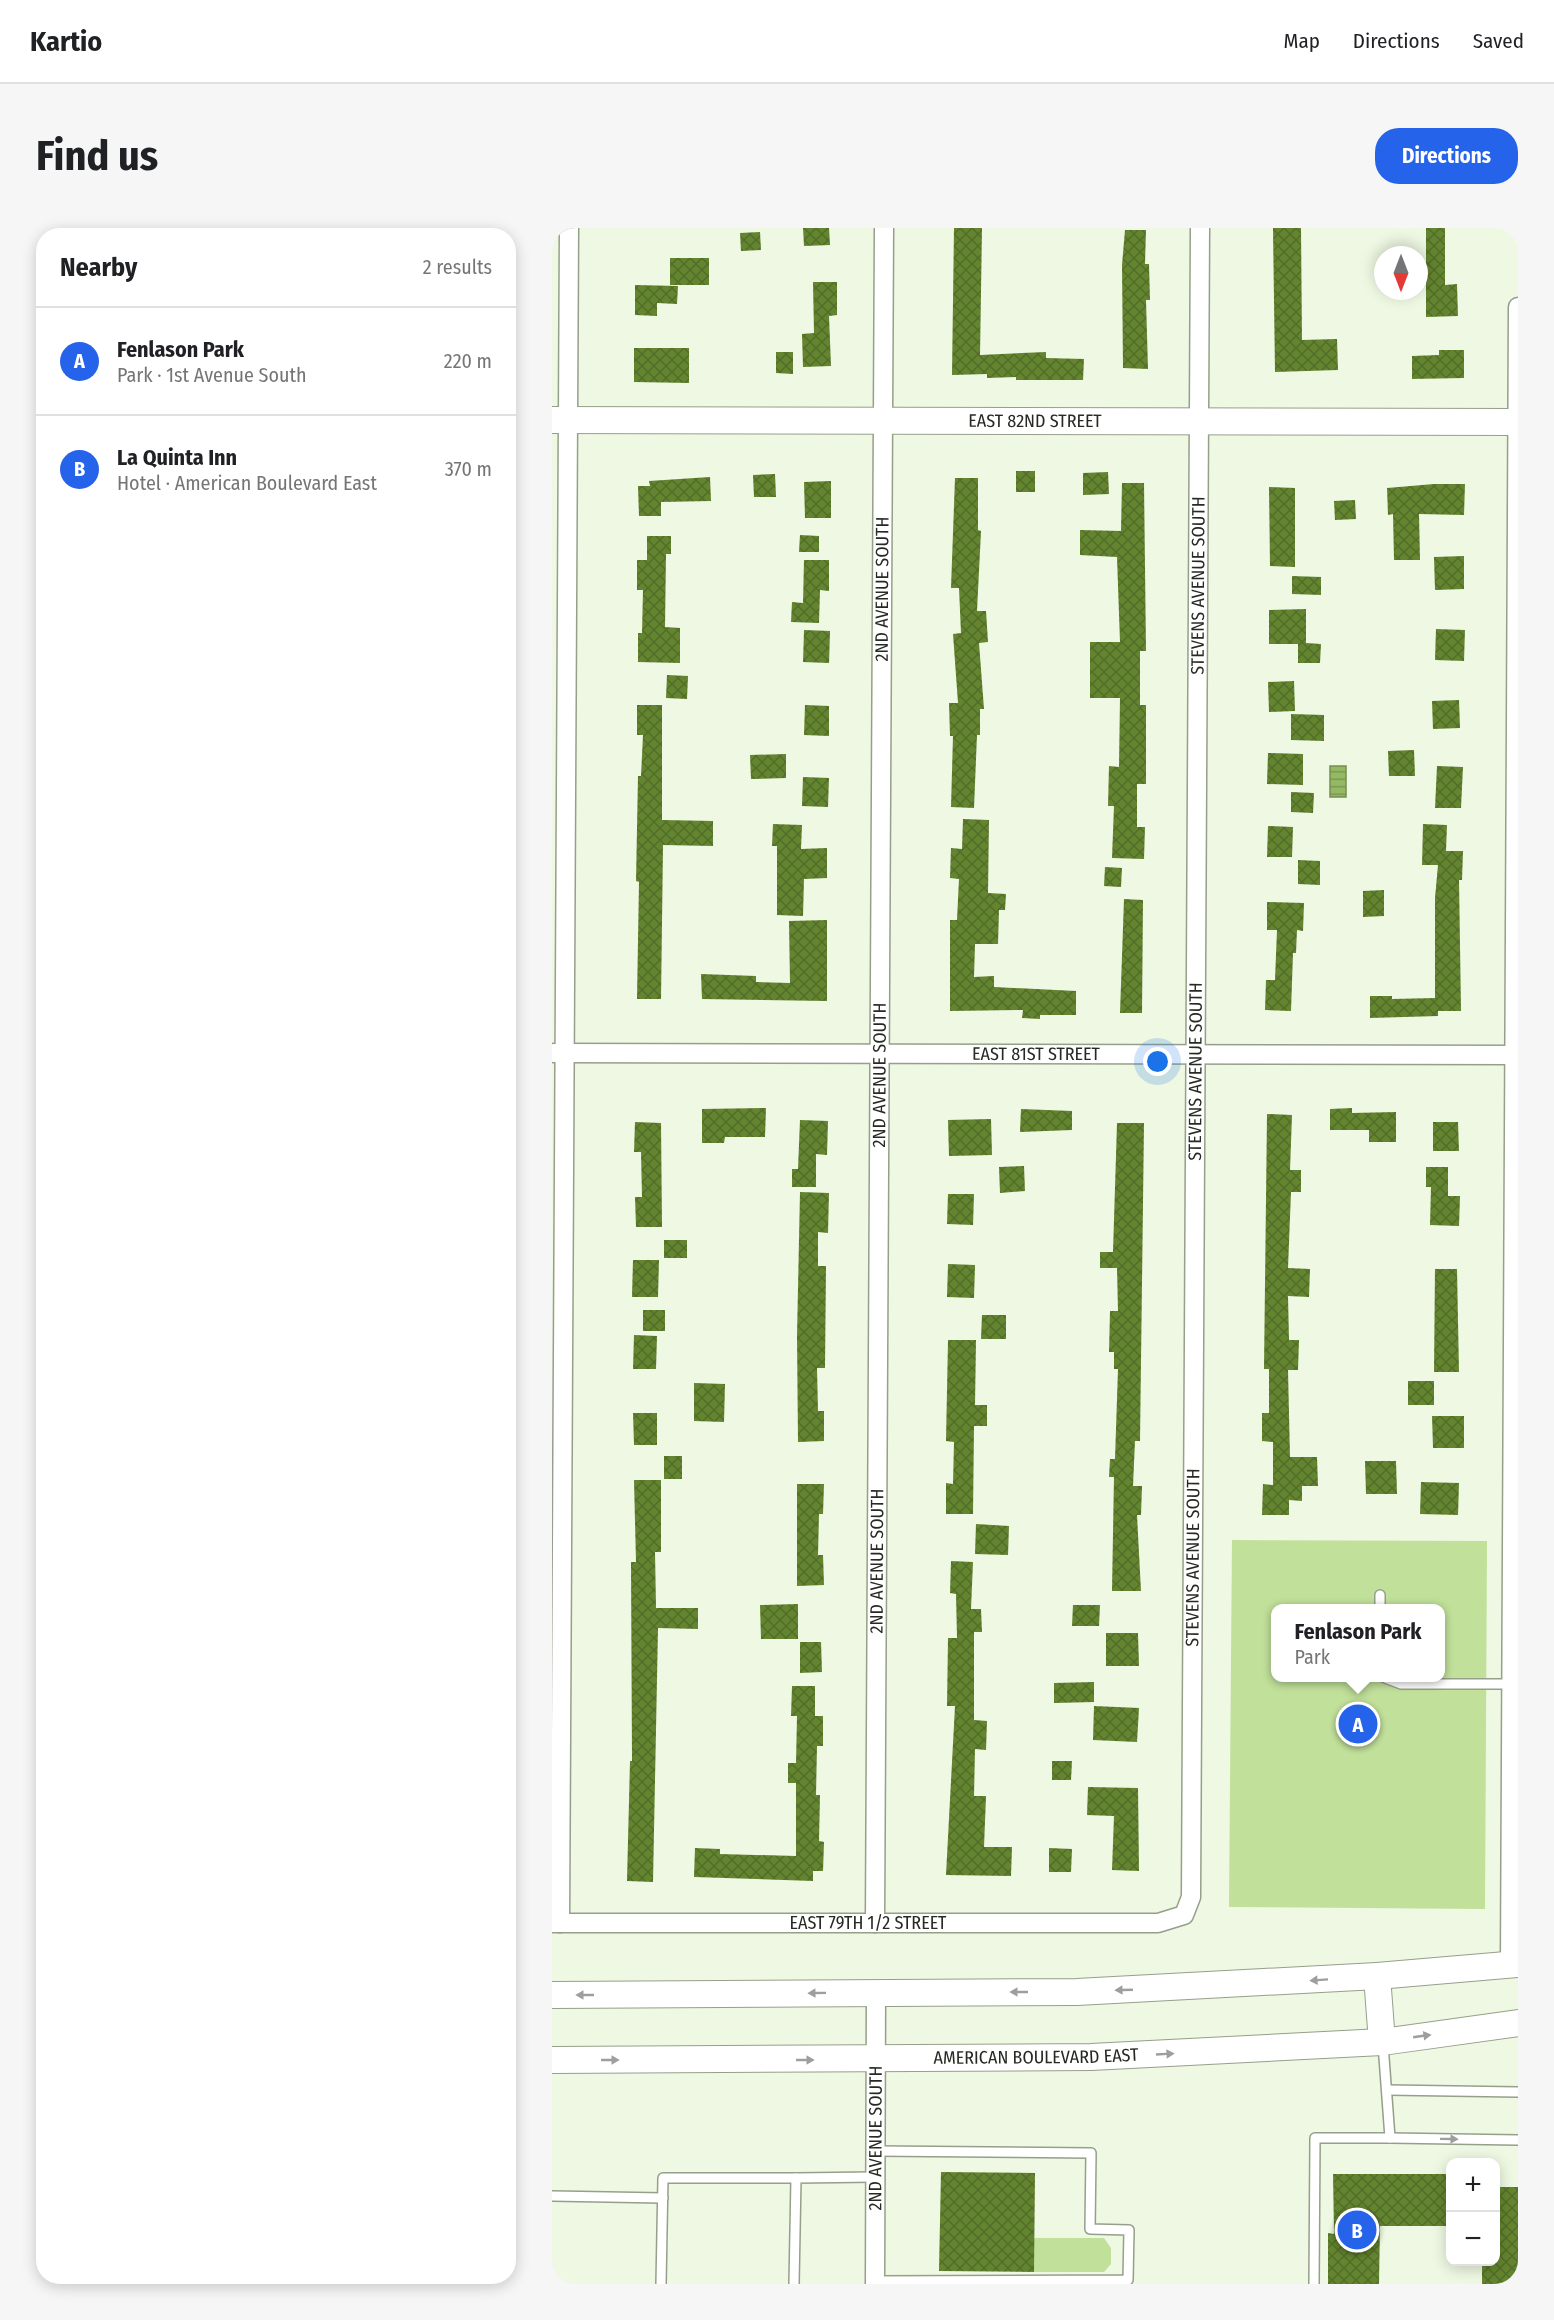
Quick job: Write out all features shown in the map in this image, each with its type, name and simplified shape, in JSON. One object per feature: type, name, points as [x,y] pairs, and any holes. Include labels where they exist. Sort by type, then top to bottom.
[{"type":"main road","name":"EAST 82ND STREET","points":[[560,420],[1518,422]]},
{"type":"main road","points":[[552,1995],[1077,1992],[1377,1976],[1514,1964]]},
{"type":"main road","points":[[1377,1976],[1382,2042]]},
{"type":"main road","name":"AMERICAN BOULEVARD EAST","points":[[552,2060],[876,2060],[1091,2057],[1382,2042],[1518,2023]]},
{"type":"street","points":[[556,1923],[560,420],[569,228]]},
{"type":"street","name":"2ND AVENUE SOUTH","points":[[874,1923],[884,228]]},
{"type":"street","name":"STEVENS AVENUE SOUTH","points":[[1184,1915],[1191,1897],[1200,228]]},
{"type":"street","points":[[1514,1964],[1518,307]]},
{"type":"street","name":"EAST 81ST STREET","points":[[558,1053],[1516,1055]]},
{"type":"street","name":"EAST 79TH 1/2 STREET","points":[[556,1923],[1158,1923],[1184,1915]]},
{"type":"street","name":"2ND AVENUE SOUTH","points":[[874,2283],[876,1992]]},
{"type":"lane","points":[[1380,1595],[1380,1604]]},
{"type":"lane","points":[[1445,1680],[1514,1674]]},
{"type":"lane","points":[[1396,1682],[1401,1684],[1424,1682]]},
{"type":"lane","points":[[1382,2042],[1390,2138]]},
{"type":"lane","points":[[1387,2090],[1518,2091]]},
{"type":"lane","points":[[1314,2284],[1315,2138],[1518,2140]]},
{"type":"lane","points":[[874,2283],[1128,2280],[1129,2230],[1090,2229],[1091,2153],[875,2151]]},
{"type":"lane","points":[[661,2284],[663,2178],[875,2177]]},
{"type":"lane","points":[[794,2284],[796,2178]]},
{"type":"lane","points":[[552,2196],[663,2198]]},
{"type":"shaded area","points":[[1330,766],[1346,766],[1346,797],[1330,797]]},
{"type":"shaded area","points":[[1232,1540],[1487,1541],[1485,1909],[1229,1907]]},
{"type":"shaded area","points":[[1034,2238],[1104,2238],[1111,2248],[1111,2264],[1104,2272],[1034,2272]]},
{"type":"building","points":[[803,228],[829,228],[830,245],[804,246]]},
{"type":"building","points":[[954,228],[982,228],[980,355],[1046,352],[1046,358],[1084,359],[1083,380],[1016,380],[1016,377],[987,378],[987,374],[952,375]]},
{"type":"building","points":[[1273,228],[1301,228],[1302,340],[1337,339],[1338,370],[1275,372]]},
{"type":"building","points":[[1426,228],[1445,228],[1445,285],[1457,284],[1458,316],[1426,317],[1428,246],[1426,246]]},
{"type":"building","points":[[1125,230],[1146,230],[1145,264],[1149,264],[1150,300],[1146,300],[1148,369],[1123,368],[1122,265]]},
{"type":"building","points":[[760,232],[761,250],[741,251],[740,233]]},
{"type":"building","points":[[670,258],[709,258],[709,285],[670,285]]},
{"type":"building","points":[[813,282],[837,282],[837,315],[829,316],[831,366],[803,367],[802,334],[814,333]]},
{"type":"building","points":[[635,285],[678,286],[677,304],[657,303],[657,316],[635,315]]},
{"type":"building","points":[[634,348],[689,348],[689,383],[634,382]]},
{"type":"building","points":[[1439,350],[1464,350],[1464,378],[1412,379],[1412,356],[1439,355]]},
{"type":"building","points":[[776,352],[793,352],[793,374],[776,373]]},
{"type":"building","points":[[1016,471],[1035,471],[1035,492],[1016,492]]},
{"type":"building","points":[[1108,472],[1109,494],[1083,495],[1083,473]]},
{"type":"building","points":[[775,474],[776,497],[754,497],[753,475]]},
{"type":"building","points":[[710,477],[711,501],[661,502],[661,516],[639,516],[638,486],[650,486],[649,481]]},
{"type":"building","points":[[955,478],[978,478],[978,530],[981,531],[977,611],[986,611],[988,642],[979,643],[984,709],[980,709],[980,735],[977,735],[974,808],[951,807],[953,736],[950,736],[949,703],[958,703],[953,634],[961,633],[959,588],[951,588]]},
{"type":"building","points":[[831,481],[831,518],[805,518],[804,482]]},
{"type":"building","points":[[1122,483],[1144,483],[1146,651],[1140,651],[1140,705],[1146,705],[1146,784],[1137,784],[1137,827],[1145,827],[1144,859],[1112,858],[1114,806],[1108,806],[1109,766],[1119,767],[1120,698],[1090,698],[1090,642],[1120,642],[1117,557],[1080,555],[1080,530],[1121,531]]},
{"type":"building","points":[[1465,484],[1464,515],[1419,514],[1420,560],[1394,560],[1393,514],[1388,515],[1387,488]]},
{"type":"building","points":[[1269,487],[1295,488],[1295,567],[1270,566]]},
{"type":"building","points":[[1355,500],[1356,519],[1335,520],[1334,501]]},
{"type":"building","points":[[800,535],[819,536],[819,552],[799,552]]},
{"type":"building","points":[[647,536],[671,536],[671,554],[666,554],[665,627],[680,628],[680,663],[638,662],[638,633],[642,633],[643,590],[637,590],[637,560],[647,560]]},
{"type":"building","points":[[1464,556],[1464,589],[1435,590],[1434,557]]},
{"type":"building","points":[[804,560],[829,560],[829,591],[820,590],[819,623],[791,622],[792,602],[803,603]]},
{"type":"building","points":[[1292,576],[1321,577],[1321,595],[1292,594]]},
{"type":"building","points":[[1306,609],[1306,643],[1321,644],[1320,663],[1298,663],[1298,644],[1269,644],[1269,610]]},
{"type":"building","points":[[1436,629],[1465,630],[1464,661],[1435,660]]},
{"type":"building","points":[[804,630],[830,631],[829,663],[803,662]]},
{"type":"building","points":[[667,675],[688,676],[687,699],[666,698]]},
{"type":"building","points":[[1294,681],[1295,711],[1269,712],[1268,682]]},
{"type":"building","points":[[1459,700],[1460,728],[1433,729],[1432,701]]},
{"type":"building","points":[[637,705],[662,705],[662,820],[713,821],[713,846],[663,845],[661,999],[637,999],[638,776],[641,776],[643,735],[637,735]]},
{"type":"building","points":[[805,705],[829,706],[829,736],[804,735]]},
{"type":"building","points":[[1291,714],[1324,715],[1324,741],[1291,740]]},
{"type":"building","points":[[1414,750],[1415,776],[1389,776],[1388,751]]},
{"type":"building","points":[[1268,753],[1303,754],[1303,785],[1267,784]]},
{"type":"building","points":[[786,754],[786,778],[751,779],[750,755]]},
{"type":"building","points":[[1437,766],[1463,767],[1461,808],[1435,808]]},
{"type":"building","points":[[803,777],[829,778],[828,807],[802,806]]},
{"type":"building","points":[[1291,792],[1314,793],[1313,813],[1291,812]]},
{"type":"building","points":[[963,819],[989,820],[988,893],[1006,894],[1005,910],[999,910],[998,944],[975,944],[974,977],[994,976],[994,987],[1076,991],[1076,1015],[1040,1015],[1040,1019],[1022,1018],[1023,1010],[950,1011],[950,920],[957,920],[959,879],[950,878],[951,848],[962,849]]},
{"type":"building","points":[[773,824],[802,825],[801,849],[827,848],[827,878],[804,879],[803,916],[777,915],[777,846],[772,846]]},
{"type":"building","points":[[1423,824],[1447,825],[1446,851],[1463,851],[1462,880],[1459,880],[1461,1011],[1438,1011],[1438,1016],[1370,1018],[1370,996],[1392,996],[1392,999],[1435,998],[1435,898],[1438,865],[1422,865]]},
{"type":"building","points":[[1268,826],[1293,827],[1292,857],[1267,857]]},
{"type":"building","points":[[1298,860],[1320,861],[1320,885],[1298,884]]},
{"type":"building","points":[[1105,867],[1122,868],[1121,887],[1104,886]]},
{"type":"building","points":[[1384,890],[1384,916],[1363,917],[1363,891]]},
{"type":"building","points":[[1124,899],[1143,900],[1142,1013],[1120,1013]]},
{"type":"building","points":[[1267,902],[1304,903],[1303,931],[1297,930],[1296,953],[1293,953],[1291,1011],[1265,1010],[1266,980],[1275,980],[1277,930],[1267,930]]},
{"type":"building","points":[[827,920],[827,1001],[702,999],[701,974],[756,976],[756,982],[790,983],[789,921]]},
{"type":"building","points":[[766,1108],[765,1137],[725,1137],[724,1143],[702,1143],[702,1109]]},
{"type":"building","points":[[1352,1108],[1352,1113],[1396,1112],[1396,1142],[1369,1142],[1369,1130],[1330,1130],[1330,1109]]},
{"type":"building","points":[[1021,1109],[1072,1111],[1072,1130],[1020,1132]]},
{"type":"building","points":[[1267,1114],[1292,1115],[1290,1170],[1301,1170],[1301,1192],[1291,1192],[1288,1268],[1310,1269],[1309,1297],[1288,1296],[1289,1340],[1299,1340],[1298,1370],[1288,1370],[1290,1457],[1317,1457],[1318,1486],[1302,1486],[1302,1501],[1289,1500],[1289,1515],[1262,1515],[1263,1484],[1273,1485],[1273,1442],[1262,1441],[1262,1413],[1269,1413],[1269,1369],[1264,1369]]},
{"type":"building","points":[[991,1119],[992,1155],[949,1156],[948,1120]]},
{"type":"building","points":[[800,1120],[828,1121],[827,1155],[816,1154],[816,1187],[792,1187],[792,1169],[798,1169]]},
{"type":"building","points":[[635,1122],[661,1123],[662,1227],[636,1227],[635,1197],[642,1197],[641,1152],[634,1152]]},
{"type":"building","points":[[1433,1122],[1458,1122],[1459,1151],[1433,1151]]},
{"type":"building","points":[[1117,1123],[1144,1123],[1140,1441],[1135,1441],[1133,1486],[1142,1486],[1141,1515],[1137,1515],[1141,1591],[1112,1591],[1114,1477],[1109,1477],[1110,1459],[1115,1459],[1118,1369],[1114,1369],[1114,1352],[1109,1352],[1110,1311],[1118,1311],[1117,1268],[1100,1268],[1100,1252],[1113,1252]]},
{"type":"building","points":[[1024,1166],[1025,1191],[1000,1193],[999,1167]]},
{"type":"building","points":[[1426,1167],[1448,1167],[1448,1196],[1460,1196],[1459,1226],[1430,1225],[1431,1187],[1426,1187]]},
{"type":"building","points":[[800,1192],[829,1193],[828,1233],[818,1232],[818,1266],[826,1266],[825,1368],[817,1368],[818,1411],[824,1411],[824,1441],[798,1442],[797,1336]]},
{"type":"building","points":[[948,1194],[974,1194],[973,1225],[947,1224]]},
{"type":"building","points":[[664,1240],[687,1240],[687,1258],[664,1258]]},
{"type":"building","points":[[633,1260],[659,1260],[658,1297],[632,1297]]},
{"type":"building","points":[[948,1264],[975,1265],[974,1298],[947,1297]]},
{"type":"building","points":[[1435,1269],[1457,1269],[1459,1372],[1434,1372]]},
{"type":"building","points":[[643,1310],[665,1310],[665,1331],[643,1331]]},
{"type":"building","points":[[982,1315],[1006,1315],[1006,1339],[981,1339]]},
{"type":"building","points":[[634,1335],[657,1336],[656,1369],[633,1369]]},
{"type":"building","points":[[948,1340],[976,1340],[975,1405],[987,1405],[987,1426],[974,1426],[973,1514],[946,1514],[946,1483],[953,1484],[954,1442],[946,1441]]},
{"type":"building","points":[[1408,1381],[1434,1381],[1434,1405],[1408,1405]]},
{"type":"building","points":[[694,1383],[725,1384],[724,1422],[694,1421]]},
{"type":"building","points":[[633,1413],[657,1413],[657,1445],[634,1445]]},
{"type":"building","points":[[1432,1416],[1464,1416],[1464,1448],[1433,1448]]},
{"type":"building","points":[[664,1456],[682,1456],[682,1479],[664,1479]]},
{"type":"building","points":[[1365,1461],[1396,1461],[1397,1494],[1366,1494]]},
{"type":"building","points":[[634,1480],[661,1480],[661,1552],[655,1552],[656,1608],[698,1608],[698,1629],[658,1628],[653,1882],[627,1881],[630,1761],[632,1761],[631,1562],[636,1562]]},
{"type":"building","points":[[1421,1482],[1459,1483],[1458,1515],[1420,1514]]},
{"type":"building","points":[[797,1484],[824,1484],[823,1514],[819,1514],[818,1555],[823,1555],[824,1585],[797,1586]]},
{"type":"building","points":[[976,1524],[1009,1526],[1008,1555],[975,1554]]},
{"type":"building","points":[[951,1561],[973,1562],[971,1609],[981,1609],[982,1632],[974,1632],[974,1720],[987,1721],[986,1750],[975,1749],[974,1796],[986,1796],[984,1847],[1012,1847],[1011,1876],[946,1875],[955,1706],[947,1706],[948,1638],[957,1638],[956,1594],[950,1593]]},
{"type":"building","points":[[798,1604],[798,1639],[761,1639],[760,1605]]},
{"type":"building","points":[[1073,1605],[1100,1605],[1099,1626],[1072,1626]]},
{"type":"building","points":[[1106,1633],[1138,1633],[1139,1666],[1106,1666]]},
{"type":"building","points":[[800,1642],[821,1642],[822,1672],[800,1673]]},
{"type":"building","points":[[1094,1682],[1094,1702],[1054,1703],[1054,1683]]},
{"type":"building","points":[[792,1686],[815,1686],[815,1716],[823,1716],[823,1746],[817,1746],[816,1795],[820,1795],[819,1841],[824,1842],[823,1871],[813,1871],[813,1881],[694,1877],[695,1848],[720,1849],[720,1854],[796,1856],[796,1783],[788,1783],[788,1763],[796,1763],[797,1716],[791,1716]]},
{"type":"building","points":[[1094,1706],[1139,1708],[1137,1742],[1093,1740]]},
{"type":"building","points":[[1052,1761],[1072,1761],[1071,1780],[1052,1780]]},
{"type":"building","points":[[1088,1787],[1138,1788],[1139,1871],[1112,1870],[1114,1816],[1087,1815]]},
{"type":"building","points":[[1049,1848],[1072,1849],[1071,1872],[1049,1872]]},
{"type":"building","points":[[941,2172],[1035,2173],[1034,2272],[939,2271]]},
{"type":"building","points":[[1333,2174],[1446,2174],[1446,2226],[1380,2226],[1379,2284],[1328,2284],[1328,2233],[1334,2234]]},
{"type":"building","points":[[1500,2187],[1518,2187],[1518,2284],[1482,2284],[1482,2266],[1500,2266]]},
{"type":"place","name":"Fenlason Park","points":[[1358,1724]]},
{"type":"place","name":"La Quinta Inn","points":[[1357,2230]]}]
